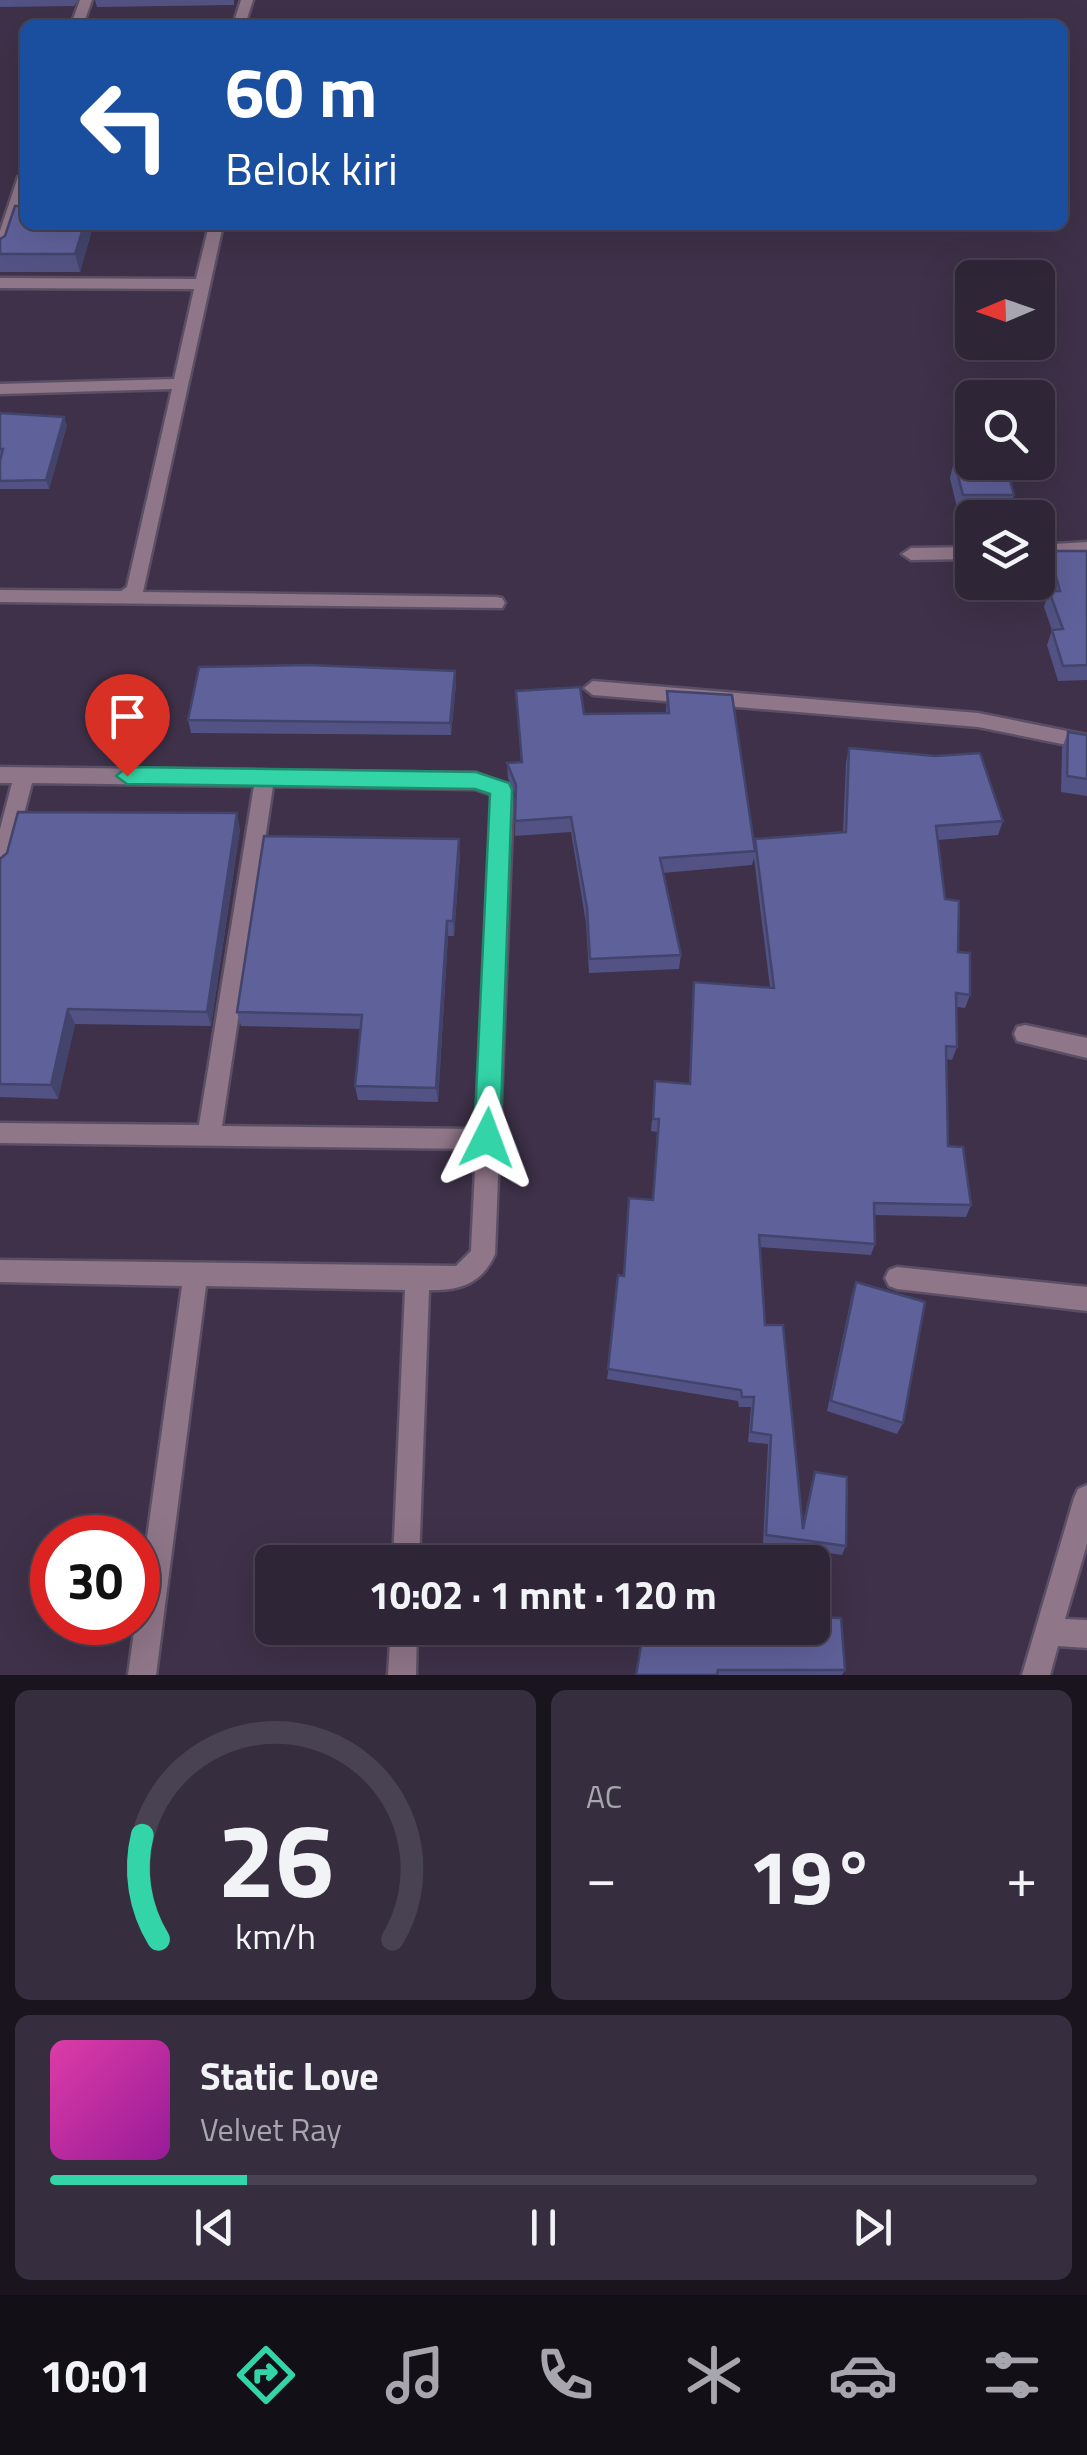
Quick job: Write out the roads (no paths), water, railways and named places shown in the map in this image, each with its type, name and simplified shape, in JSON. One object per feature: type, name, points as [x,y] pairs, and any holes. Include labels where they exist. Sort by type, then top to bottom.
[{"type":"street","points":[[0,253],[20,192]]},
{"type":"street","points":[[127,596],[135,590],[215,230]]},
{"type":"street","points":[[0,283],[203,284]]},
{"type":"street","points":[[0,389],[178,384]]},
{"type":"street","points":[[1055,550],[1087,548]]},
{"type":"street","points":[[910,554],[955,553]]},
{"type":"street","points":[[0,596],[496,603]]},
{"type":"street","points":[[593,688],[978,720],[1087,742]]},
{"type":"street","points":[[0,775],[476,781],[501,790],[483,1254],[467,1275],[417,1279],[0,1271]]},
{"type":"street","points":[[0,867],[24,776]]},
{"type":"street","points":[[209,1136],[265,776]]},
{"type":"street","points":[[1025,1034],[1087,1048]]},
{"type":"street","points":[[0,1133],[487,1138]]},
{"type":"street","points":[[142,1675],[196,1274]]},
{"type":"street","points":[[897,1278],[1087,1300]]},
{"type":"street","points":[[407,1545],[417,1279]]},
{"type":"street","points":[[1036,1675],[1087,1498]]},
{"type":"street","points":[[1046,1632],[1087,1634]]},
{"type":"street","points":[[402,1675],[403,1645]]}]
